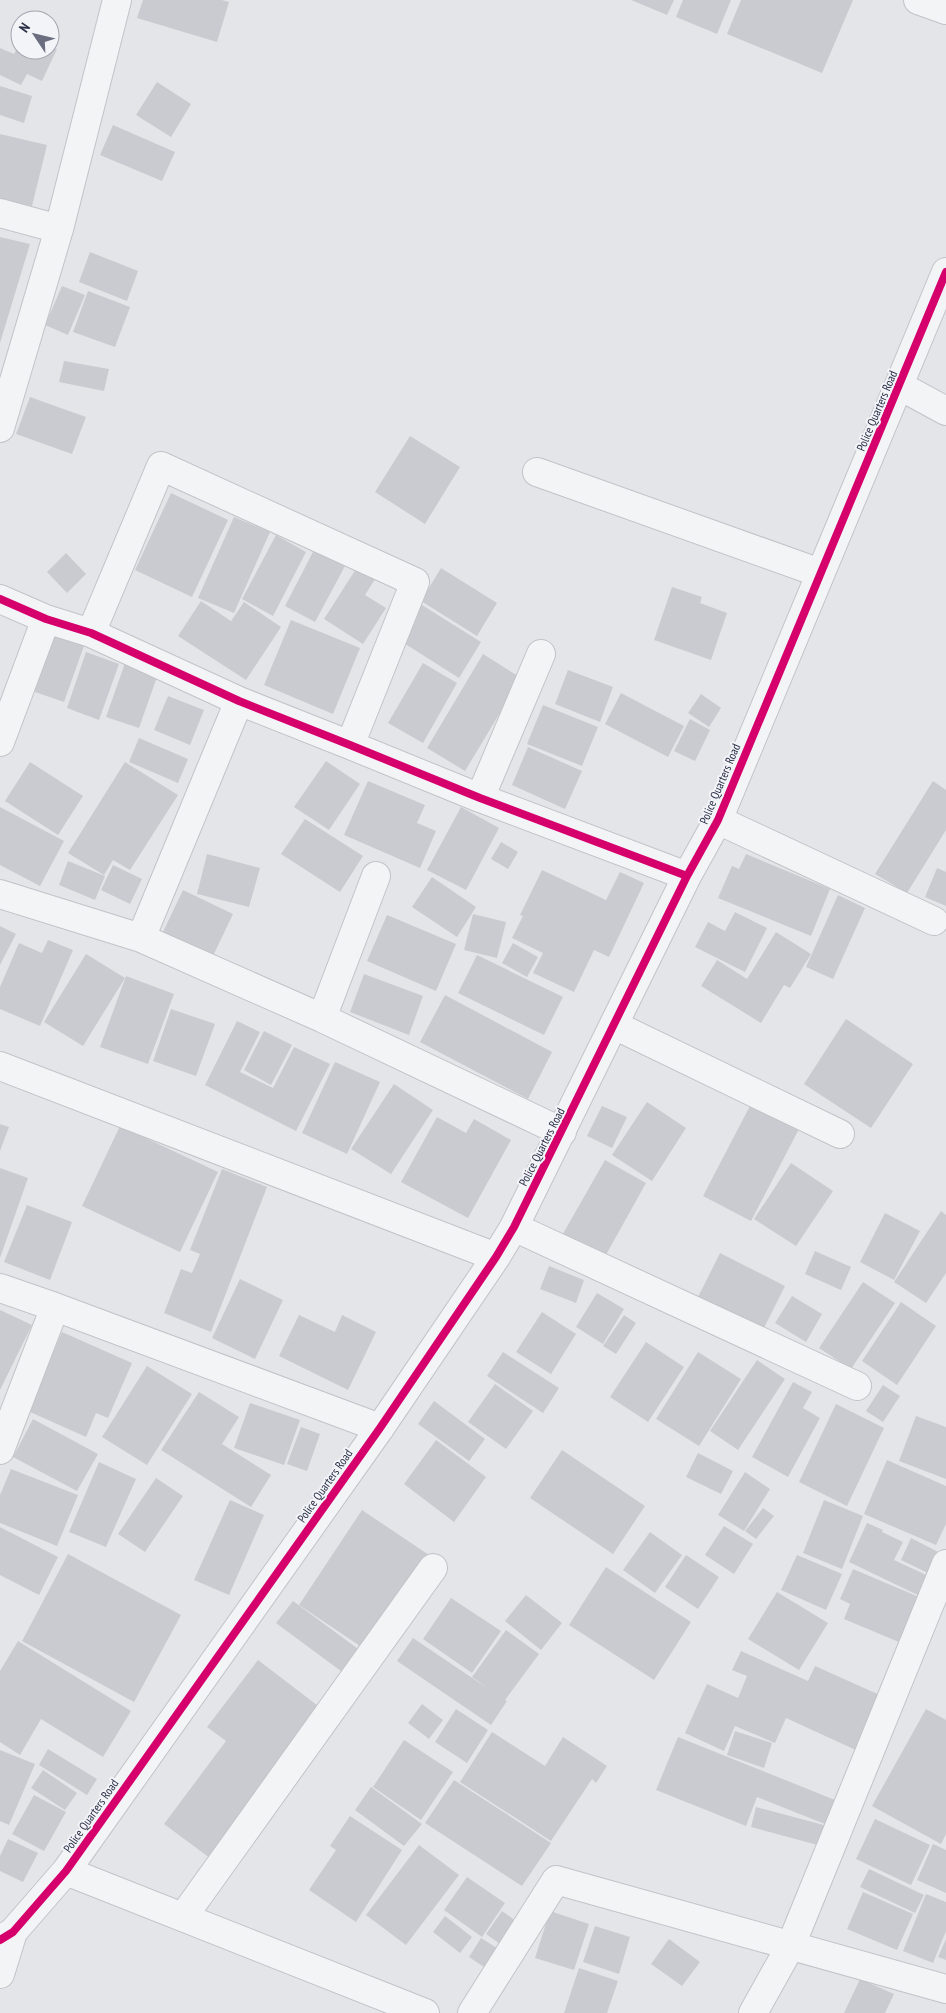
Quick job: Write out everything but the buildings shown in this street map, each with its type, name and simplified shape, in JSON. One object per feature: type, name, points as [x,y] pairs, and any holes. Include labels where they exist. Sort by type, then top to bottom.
[{"type":"street","points":[[0,428],[59,229],[117,0]]},
{"type":"street","points":[[918,0],[946,10]]},
{"type":"street","points":[[0,214],[59,229]]},
{"type":"street","name":"Police Quarters Road","points":[[7,1936],[66,1871],[380,1428],[496,1257],[514,1227],[687,876],[718,820],[946,272]]},
{"type":"street","points":[[900,386],[946,411]]},
{"type":"street","points":[[91,633],[161,466],[415,582],[350,745]]},
{"type":"street","points":[[537,472],[820,573]]},
{"type":"street","points":[[0,599],[46,619],[91,633],[239,701],[480,798],[687,876]]},
{"type":"street","points":[[0,742],[46,619]]},
{"type":"street","points":[[480,798],[541,654]]},
{"type":"street","points":[[141,938],[239,701]]},
{"type":"street","points":[[718,820],[934,921]]},
{"type":"street","points":[[322,1018],[376,876]]},
{"type":"street","points":[[0,894],[141,938],[322,1018],[562,1132]]},
{"type":"street","points":[[614,1025],[840,1134]]},
{"type":"street","points":[[0,1066],[496,1257]]},
{"type":"street","points":[[514,1227],[857,1386]]},
{"type":"street","points":[[0,1288],[380,1428]]},
{"type":"street","points":[[0,1450],[55,1307]]},
{"type":"street","points":[[753,2013],[791,1945],[946,1564]]},
{"type":"street","points":[[182,1917],[433,1568]]},
{"type":"street","points":[[66,1871],[425,2013]]},
{"type":"street","points":[[472,2013],[556,1880],[946,1989]]},
{"type":"street","points":[[0,1974],[7,1936]]},
{"type":"cycle path","points":[[0,1940],[13,1932],[66,1871],[380,1428],[496,1257],[514,1227],[687,876],[718,820],[946,272]]},
{"type":"cycle path","points":[[0,599],[46,619],[91,633],[239,701],[480,798],[687,876]]}]
